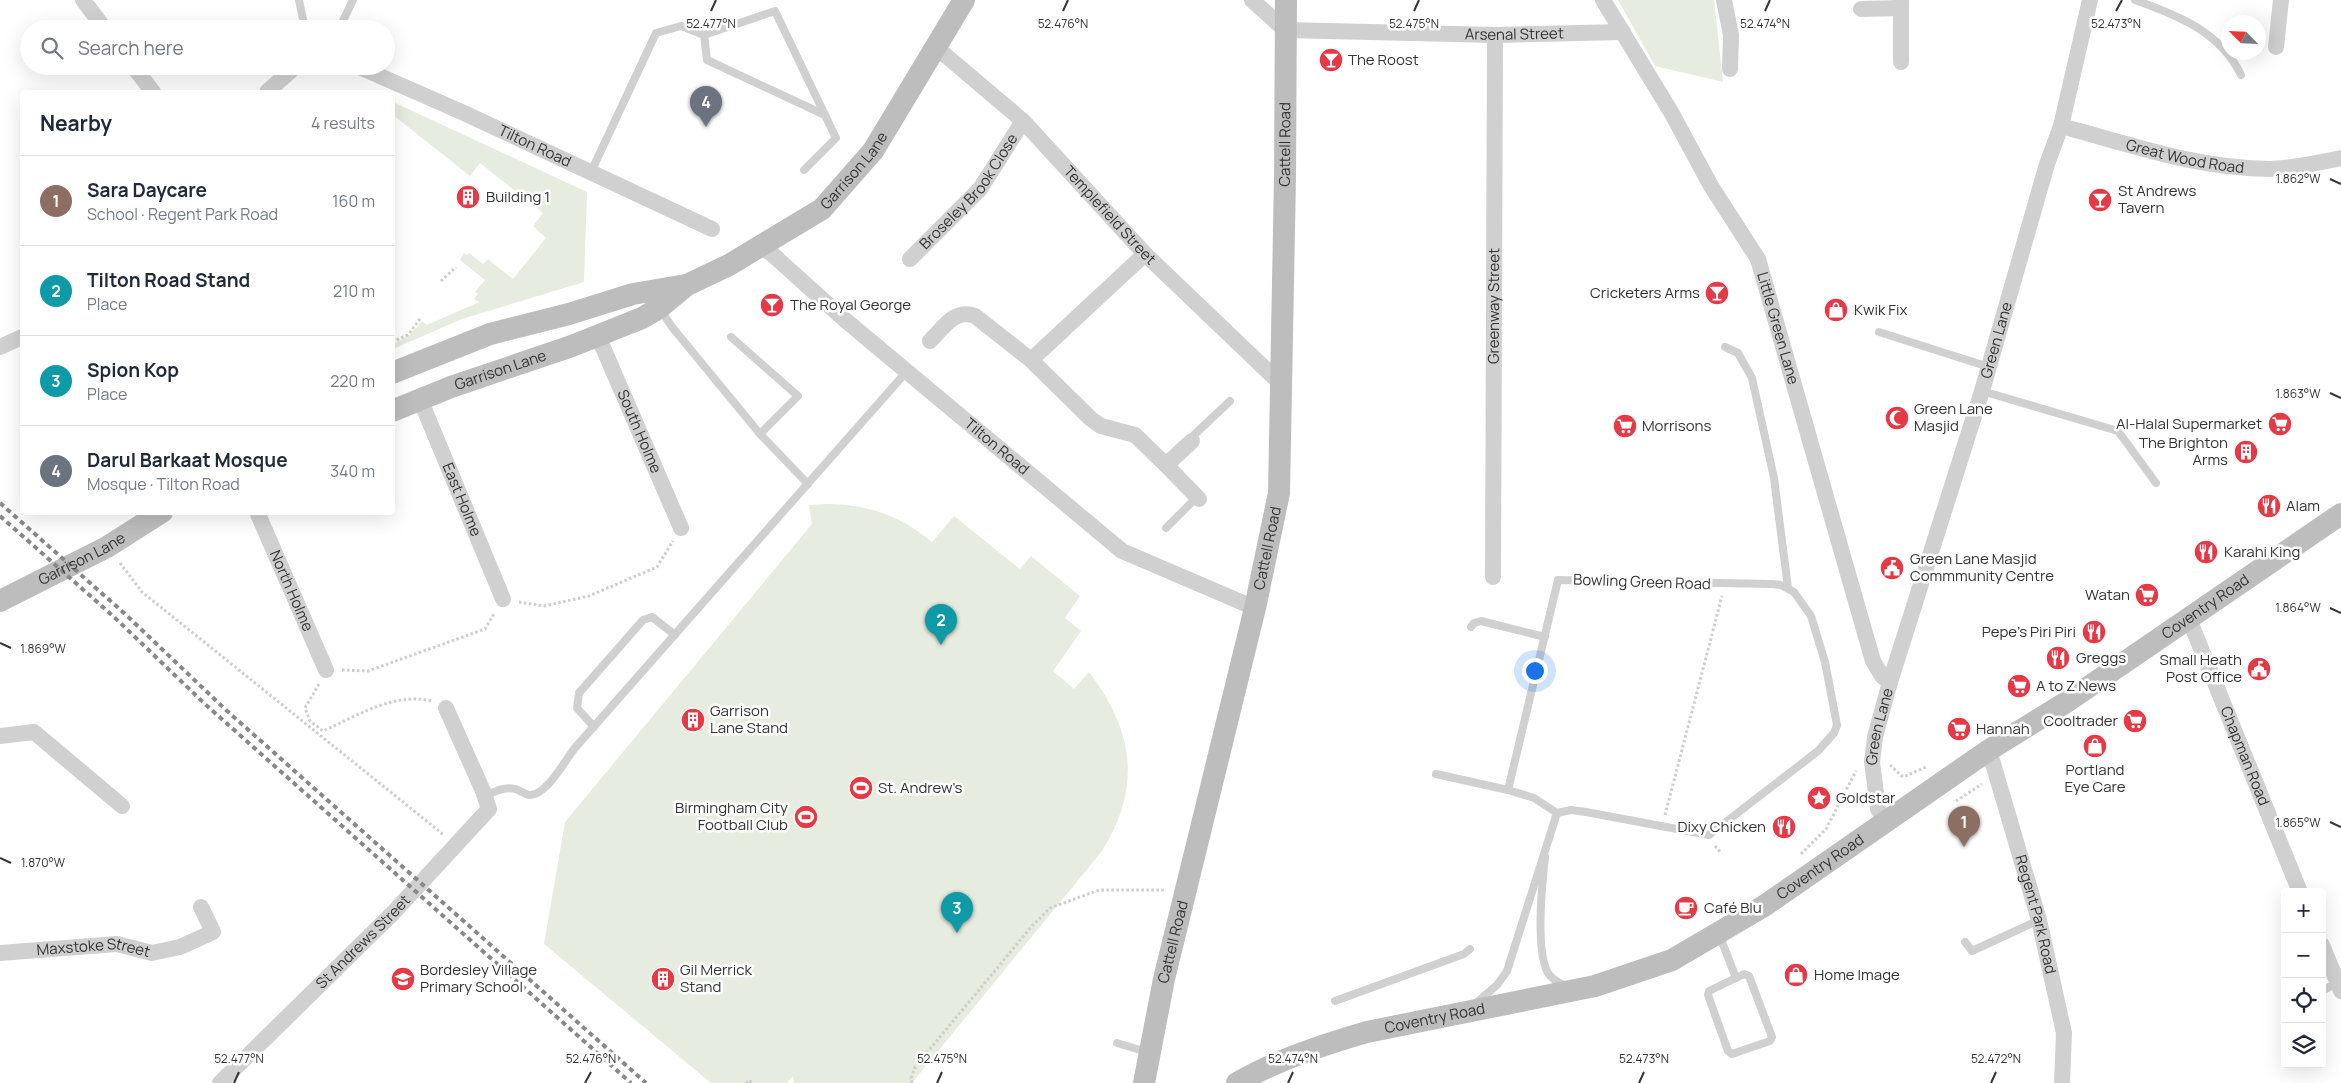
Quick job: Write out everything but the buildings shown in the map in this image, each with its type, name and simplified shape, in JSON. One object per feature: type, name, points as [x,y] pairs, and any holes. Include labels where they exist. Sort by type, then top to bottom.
[{"type":"street","points":[[83,0],[98,20]]},
{"type":"street","name":"Garrison Lane","points":[[395,410],[420,399],[598,336],[642,318],[659,308],[686,285],[761,247],[822,209],[873,151],[937,48],[964,0]]},
{"type":"street","points":[[1252,0],[1285,30]]},
{"type":"street","name":"Cattell Road","points":[[1144,1083],[1186,890],[1255,608],[1279,493],[1285,177],[1286,0]]},
{"type":"street","name":"Little Green Lane","points":[[1603,0],[1711,186],[1758,259],[1873,661],[1882,676],[1890,682]]},
{"type":"street","points":[[1724,0],[1731,35],[1730,69]]},
{"type":"street","name":"Green Lane","points":[[1886,821],[1878,809],[1872,762],[1875,737],[1890,682],[1982,391],[2047,164],[2061,126],[2090,0]]},
{"type":"street","points":[[2276,47],[2281,0]]},
{"type":"street","points":[[1861,8],[1901,4],[1901,62]]},
{"type":"street","name":"Arsenal Street","points":[[1285,30],[1495,35],[1622,32]]},
{"type":"street","name":"Greenway Street","points":[[1493,577],[1495,35]]},
{"type":"street","name":"Templefield Street","points":[[937,48],[1023,121],[1144,254],[1281,384]]},
{"type":"street","points":[[140,75],[151,90]]},
{"type":"street","points":[[269,90],[286,75]]},
{"type":"street","name":"Tilton Road","points":[[377,75],[464,113],[712,229]]},
{"type":"street","name":"Broseley Brook Close","points":[[910,259],[980,189],[1023,121]]},
{"type":"street","name":"Great Wood Road","points":[[2061,126],[2184,160],[2228,166],[2270,168],[2308,165],[2341,158]]},
{"type":"street","name":"Tilton Road","points":[[761,247],[844,319],[908,370],[1122,550],[1255,608]]},
{"type":"street","points":[[1031,360],[1144,254]]},
{"type":"street","name":"Garrison Lane","points":[[400,370],[490,334],[569,314],[633,294],[686,285]]},
{"type":"street","points":[[930,341],[952,318],[963,313],[975,316],[1031,360],[1091,419],[1101,426],[1136,435],[1198,498]]},
{"type":"street","name":"South Holme","points":[[598,336],[681,528]]},
{"type":"street","points":[[0,347],[20,339]]},
{"type":"street","points":[[400,370],[420,399]]},
{"type":"street","name":"East Holme","points":[[420,399],[503,599]]},
{"type":"street","points":[[1166,465],[1192,441]]},
{"type":"street","name":"Coventry Road","points":[[1237,1083],[1263,1068],[1334,1041],[1469,1010],[1575,991],[1672,960],[1764,906],[1989,750],[2065,703],[2341,514]]},
{"type":"street","name":"North Holme","points":[[258,515],[326,670]]},
{"type":"street","name":"Garrison Lane","points":[[0,601],[102,549],[140,518]]},
{"type":"street","name":"Chapman Road","points":[[2189,619],[2298,888]]},
{"type":"street","points":[[446,708],[484,793]]},
{"type":"street","points":[[0,736],[34,732],[122,806]]},
{"type":"street","name":"Regent Park Road","points":[[1989,750],[2039,920],[2064,1033],[2062,1083]]},
{"type":"street","name":"St Andrews Street","points":[[220,1083],[393,913],[489,810],[484,793]]},
{"type":"street","name":"Maxstoke Street","points":[[0,953],[117,944],[152,952],[180,947],[213,932],[201,907]]},
{"type":"street","points":[[2326,955],[2339,987]]},
{"type":"lane","points":[[299,0],[304,20]]},
{"type":"lane","points":[[343,20],[353,0]]},
{"type":"lane","points":[[2135,0],[2165,11],[2205,31],[2226,50],[2241,75]]},
{"type":"lane","points":[[591,172],[656,34],[682,26],[704,35],[775,10],[836,138],[804,170]]},
{"type":"lane","points":[[704,35],[707,60],[825,115]]},
{"type":"lane","points":[[659,308],[672,327],[760,434],[808,484]]},
{"type":"lane","points":[[1879,332],[1989,367]]},
{"type":"lane","points":[[731,337],[798,396],[760,434]]},
{"type":"lane","points":[[1436,774],[1508,790],[1534,798],[1557,813],[1571,810],[1706,835],[1714,832],[1818,751],[1834,733],[1837,725],[1833,698],[1822,651],[1811,616],[1794,592],[1788,588],[1774,478],[1752,378],[1738,352],[1725,347]]},
{"type":"lane","points":[[484,793],[506,788],[515,789],[527,795],[536,795],[544,790],[574,749],[908,370]]},
{"type":"lane","points":[[1982,391],[2118,431],[2156,483]]},
{"type":"lane","points":[[1192,441],[1194,435],[1230,401]]},
{"type":"lane","points":[[1166,528],[1198,498]]},
{"type":"lane","name":"Bowling Green Road","points":[[1508,790],[1558,580],[1772,584],[1788,588]]},
{"type":"lane","points":[[594,727],[577,708],[580,693],[643,620],[652,617],[675,635]]},
{"type":"lane","points":[[1472,627],[1474,622],[1481,621],[1545,637]]},
{"type":"lane","points":[[1469,1010],[1497,985],[1507,971],[1548,835],[1557,813]]},
{"type":"lane","points":[[1548,835],[1543,874],[1541,933],[1543,962],[1550,976],[1575,991]]},
{"type":"lane","points":[[1965,942],[1972,951],[2039,920]]},
{"type":"lane","points":[[1719,932],[1736,978]]},
{"type":"lane","points":[[1335,1001],[1394,981],[1464,954],[1470,949]]},
{"type":"lane","points":[[1744,974],[1749,976],[1772,1036],[1770,1041],[1732,1054],[1728,1051],[1708,995],[1709,991],[1736,978],[1744,974]]},
{"type":"lane","points":[[2326,990],[2339,987]]},
{"type":"lane","points":[[1117,1043],[1149,1053]]},
{"type":"path","points":[[441,281],[456,267]]},
{"type":"path","points":[[395,341],[408,335],[420,319]]},
{"type":"path","points":[[446,708],[430,700],[402,698],[323,731],[310,721],[305,708],[326,670],[368,671],[485,630],[503,599],[544,606],[589,596],[657,567],[681,528]]},
{"type":"path","points":[[102,549],[142,592],[456,844]]},
{"type":"path","points":[[1662,828],[1725,584]]},
{"type":"path","points":[[1712,843],[1721,853]]},
{"type":"path","points":[[912,1083],[915,1067],[1032,926],[1050,908],[1098,890],[1186,890]]},
{"type":"path","points":[[746,1083],[749,1080],[752,1083]]},
{"type":"shaded area","points":[[1618,0],[1714,0],[1723,82],[1655,66]]},
{"type":"shaded area","points":[[395,103],[587,192],[584,282],[462,319],[395,348],[395,343],[410,335],[422,321],[427,325],[479,302],[474,299],[478,294],[475,292],[485,280],[460,260],[464,253],[467,255],[469,253],[483,264],[488,259],[513,279],[546,238],[533,226],[543,213],[480,163],[470,176],[395,117]]},
{"type":"shaded area","name":"St. Andrew's","points":[[809,505],[855,506],[882,513],[908,525],[932,542],[954,516],[1020,569],[1031,556],[1080,596],[1065,618],[1081,631],[1053,671],[1074,689],[1089,672],[1116,716],[1127,760],[1127,782],[1123,804],[1115,827],[1102,851],[912,1083],[794,1083],[793,1076],[787,1083],[711,1083],[544,944],[565,822],[812,524]]},
{"type":"railway","points":[[0,503],[124,613],[226,710],[646,1083]]},
{"type":"railway","points":[[0,516],[113,616],[206,705],[631,1083]]},
{"type":"place","name":"The Roost","points":[[1331,60]]},
{"type":"place","name":"Darul Barkaat Mosque","points":[[706,127]]},
{"type":"place","name":"Building 1","points":[[468,197]]},
{"type":"place","name":"St Andrews Tavern","points":[[2100,200]]},
{"type":"place","name":"Cricketers Arms","points":[[1717,293]]},
{"type":"place","name":"The Royal George","points":[[772,305]]},
{"type":"place","name":"Kwik Fix","points":[[1836,310]]},
{"type":"place","name":"Green Lane Masjid","points":[[1897,418]]},
{"type":"place","name":"Al-Halal Supermarket","points":[[2280,424]]},
{"type":"place","name":"Morrisons","points":[[1625,426]]},
{"type":"place","name":"The Brighton Arms","points":[[2246,452]]},
{"type":"place","name":"Alam","points":[[2269,506]]},
{"type":"place","name":"Karahi King","points":[[2206,552]]},
{"type":"place","name":"Green Lane Masjid Commmunity Centre","points":[[1892,568]]},
{"type":"place","name":"Watan","points":[[2147,595]]},
{"type":"place","name":"Pepe's Piri Piri","points":[[2094,632]]},
{"type":"place","name":"Tilton Road Stand","points":[[941,645]]},
{"type":"place","name":"Greggs","points":[[2058,658]]},
{"type":"place","name":"Small Heath Post Office","points":[[2259,669]]},
{"type":"place","name":"A to Z News","points":[[2019,686]]},
{"type":"place","name":"Garrison Lane Stand","points":[[693,720]]},
{"type":"place","name":"Cooltrader","points":[[2135,721]]},
{"type":"place","name":"Hannah","points":[[1959,729]]},
{"type":"place","name":"Portland Eye Care","points":[[2095,746]]},
{"type":"place","name":"St. Andrew's","points":[[861,788]]},
{"type":"place","name":"Goldstar","points":[[1819,798]]},
{"type":"place","name":"Birmingham City Football Club","points":[[806,817]]},
{"type":"place","name":"Dixy Chicken","points":[[1784,827]]},
{"type":"place","name":"Sara Daycare","points":[[1964,847]]},
{"type":"place","name":"Café Blu","points":[[1686,908]]},
{"type":"place","name":"Spion Kop","points":[[957,933]]},
{"type":"place","name":"Home Image","points":[[1796,975]]},
{"type":"place","name":"Bordesley Village Primary School","points":[[403,979]]},
{"type":"place","name":"Gil Merrick Stand","points":[[663,979]]}]
